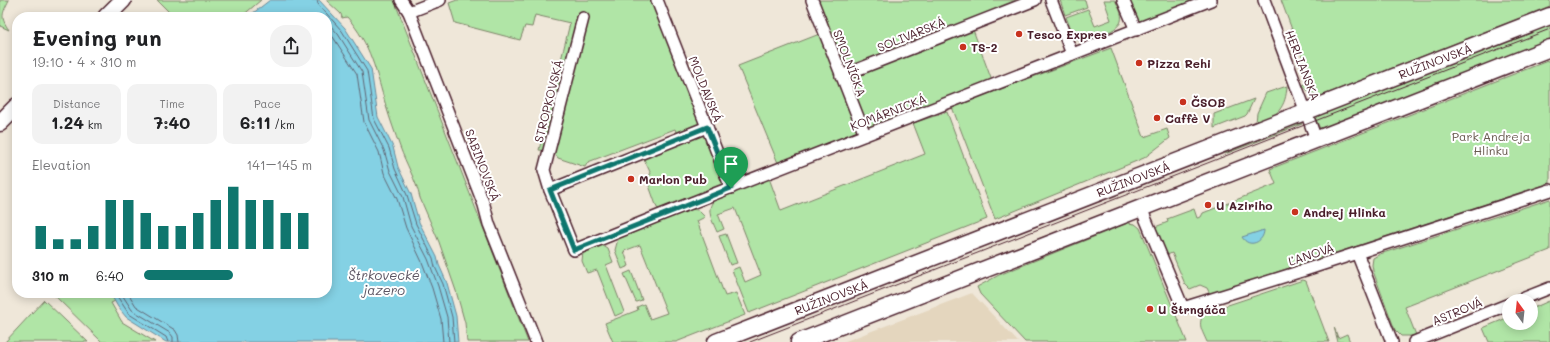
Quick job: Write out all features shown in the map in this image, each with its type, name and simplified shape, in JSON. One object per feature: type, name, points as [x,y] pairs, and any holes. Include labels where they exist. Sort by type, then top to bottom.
[{"type":"street","points":[[111,12],[123,0]]},
{"type":"street","name":"SABINOVSKÁ","points":[[401,0],[409,12],[484,205],[489,224],[536,342]]},
{"type":"street","points":[[409,12],[440,0]]},
{"type":"street","name":"MOLDAVSKÁ","points":[[657,0],[731,188]]},
{"type":"street","name":"SMOLNÍCKA","points":[[812,0],[865,135]]},
{"type":"street","name":"SOLIVARSKÁ","points":[[841,76],[1035,0]]},
{"type":"street","points":[[1050,0],[1072,54]]},
{"type":"street","points":[[1123,0],[1136,30]]},
{"type":"street","name":"KOMÁRNICKÁ","points":[[574,250],[1211,0]]},
{"type":"street","name":"HERLIANSKA","points":[[1264,0],[1316,139]]},
{"type":"street","name":"RUŽINOVSKÁ","points":[[716,342],[1550,16]]},
{"type":"street","name":"STROPKOVSKÁ","points":[[574,250],[550,190],[544,170],[583,18]]},
{"type":"street","points":[[799,342],[1550,48]]},
{"type":"street","points":[[0,123],[12,111]]},
{"type":"street","points":[[550,190],[707,127]]},
{"type":"street","name":"ĽANOVÁ","points":[[1141,208],[1183,308],[1550,190]]},
{"type":"street","points":[[1357,253],[1392,342]]},
{"type":"street","points":[[1535,294],[1550,288]]},
{"type":"street","name":"ASTROVÁ","points":[[1414,342],[1502,307]]},
{"type":"shaded area","points":[[972,293],[1018,342],[843,342]]},
{"type":"green space","points":[[0,0],[9,0],[3,18],[9,30],[0,26]]},
{"type":"green space","points":[[157,0],[261,0],[247,12],[168,11]]},
{"type":"green space","points":[[326,0],[394,0],[528,342],[467,342],[465,323],[456,291],[439,242],[400,147],[372,59],[355,27],[347,17],[342,18],[341,14]]},
{"type":"green space","points":[[457,0],[655,0],[705,125],[678,136],[675,129],[588,162],[585,167],[558,158],[553,151],[539,150],[570,23],[535,15],[532,27],[525,26],[520,40],[455,23],[449,3]]},
{"type":"green space","points":[[815,0],[1016,0],[996,8],[998,12],[940,35],[938,30],[914,39],[916,44],[891,54],[888,47],[881,50],[884,57],[850,70],[844,68],[826,28],[829,26],[821,6],[818,7]]},
{"type":"green space","points":[[1060,0],[1085,0],[1087,7],[1065,15]]},
{"type":"green space","points":[[1104,0],[1115,0],[1121,16],[1119,25],[1115,29],[1094,38],[1077,40],[1073,35],[1066,17],[1088,9],[1095,26],[1111,20]]},
{"type":"green space","points":[[1128,0],[1198,0],[1137,24]]},
{"type":"green space","points":[[1281,0],[1550,0],[1550,6],[1321,96],[1309,92],[1303,85],[1311,81]]},
{"type":"green space","points":[[1550,23],[1550,41],[1321,131],[1314,115]]},
{"type":"green space","points":[[972,27],[992,81],[866,130],[844,77]]},
{"type":"green space","points":[[822,33],[859,131],[778,163],[738,66]]},
{"type":"green space","points":[[1111,48],[1144,137],[1167,129],[1170,138],[1144,158],[995,219],[952,107]]},
{"type":"green space","name":"Park Andreja Hlinku","points":[[1550,60],[1550,183],[1210,294],[1207,288],[1200,285],[1190,289],[1185,284],[1172,253],[1167,255],[1155,227],[1168,222],[1167,219],[1194,209],[1197,218],[1201,217],[1203,213],[1276,184],[1270,169]]},
{"type":"green space","points":[[1287,86],[1285,100],[1279,110],[1265,121],[1258,123],[1256,122],[1257,113],[1266,93]]},
{"type":"green space","points":[[1254,99],[1245,116],[1214,128],[1214,114]]},
{"type":"green space","points":[[947,112],[987,219],[749,313],[732,270],[739,267],[745,282],[761,275],[735,208],[718,214],[724,229],[717,232],[710,214],[711,205],[713,202],[717,198],[769,178],[781,211],[925,154],[913,123]]},
{"type":"green space","points":[[1300,121],[1302,124],[1225,154],[1223,150]]},
{"type":"green space","points":[[705,130],[728,187],[664,212],[657,208],[646,177],[651,174],[642,155]]},
{"type":"green space","points":[[1550,199],[1550,250],[1405,307],[1416,335],[1401,336],[1395,330],[1373,271],[1373,258],[1380,254]]},
{"type":"green space","points":[[689,209],[698,210],[705,217],[697,221],[725,296],[736,293],[745,315],[676,342],[613,342],[605,323],[638,310],[637,307],[644,304],[650,319],[667,313],[640,245],[624,251],[629,266],[622,269],[615,250],[618,239],[624,235]]},
{"type":"green space","points":[[1128,223],[1135,224],[1140,228],[1187,342],[1025,342],[980,294],[977,287],[999,275]]},
{"type":"green space","points":[[726,234],[737,263],[730,265],[719,236]]},
{"type":"green space","points":[[600,244],[608,249],[613,262],[606,265],[624,312],[615,316],[597,270],[587,273],[582,261],[583,252]]},
{"type":"green space","points":[[631,271],[642,300],[636,302],[624,274]]},
{"type":"green space","points":[[1303,280],[1306,281],[1329,342],[1207,342],[1202,331],[1201,324],[1204,313]]},
{"type":"green space","points":[[57,298],[113,298],[115,301],[111,303],[122,322],[155,342],[102,342]]},
{"type":"green space","points":[[44,300],[88,342],[5,342]]},
{"type":"green space","points":[[1549,301],[1550,342],[1489,342],[1483,328],[1502,320],[1502,330],[1538,330],[1538,306]]},
{"type":"green space","points":[[1334,327],[1338,338],[1347,334],[1350,342],[1338,342]]},
{"type":"water","name":"Štrkovecké jazero","points":[[270,0],[319,0],[330,12],[254,12]]},
{"type":"water","name":"Štrkovecké jazero","points":[[332,14],[345,28],[371,69],[378,117],[393,147],[398,167],[411,194],[419,222],[437,257],[447,283],[456,316],[458,342],[166,342],[126,317],[113,298],[332,298]]},
{"type":"water","points":[[1264,230],[1262,238],[1256,242],[1248,243],[1242,237]]},
{"type":"tram line","points":[[750,342],[1550,29]]},
{"type":"place","name":"Tesco Expres","points":[[1019,34]]},
{"type":"place","name":"TS-2","points":[[963,47]]},
{"type":"place","name":"Pizza Rehi","points":[[1139,63]]},
{"type":"place","name":"ČSOB","points":[[1183,102]]},
{"type":"place","name":"Caffè V","points":[[1157,118]]},
{"type":"place","name":"Marlon Pub","points":[[631,179]]},
{"type":"place","name":"U Aziriho","points":[[1208,205]]},
{"type":"place","name":"Andrej Hlinka","points":[[1295,212]]},
{"type":"place","name":"U Štrngáča","points":[[1150,309]]},
{"type":"route","points":[[707,127],[731,188],[606,236],[574,250],[550,190],[707,127]]}]
